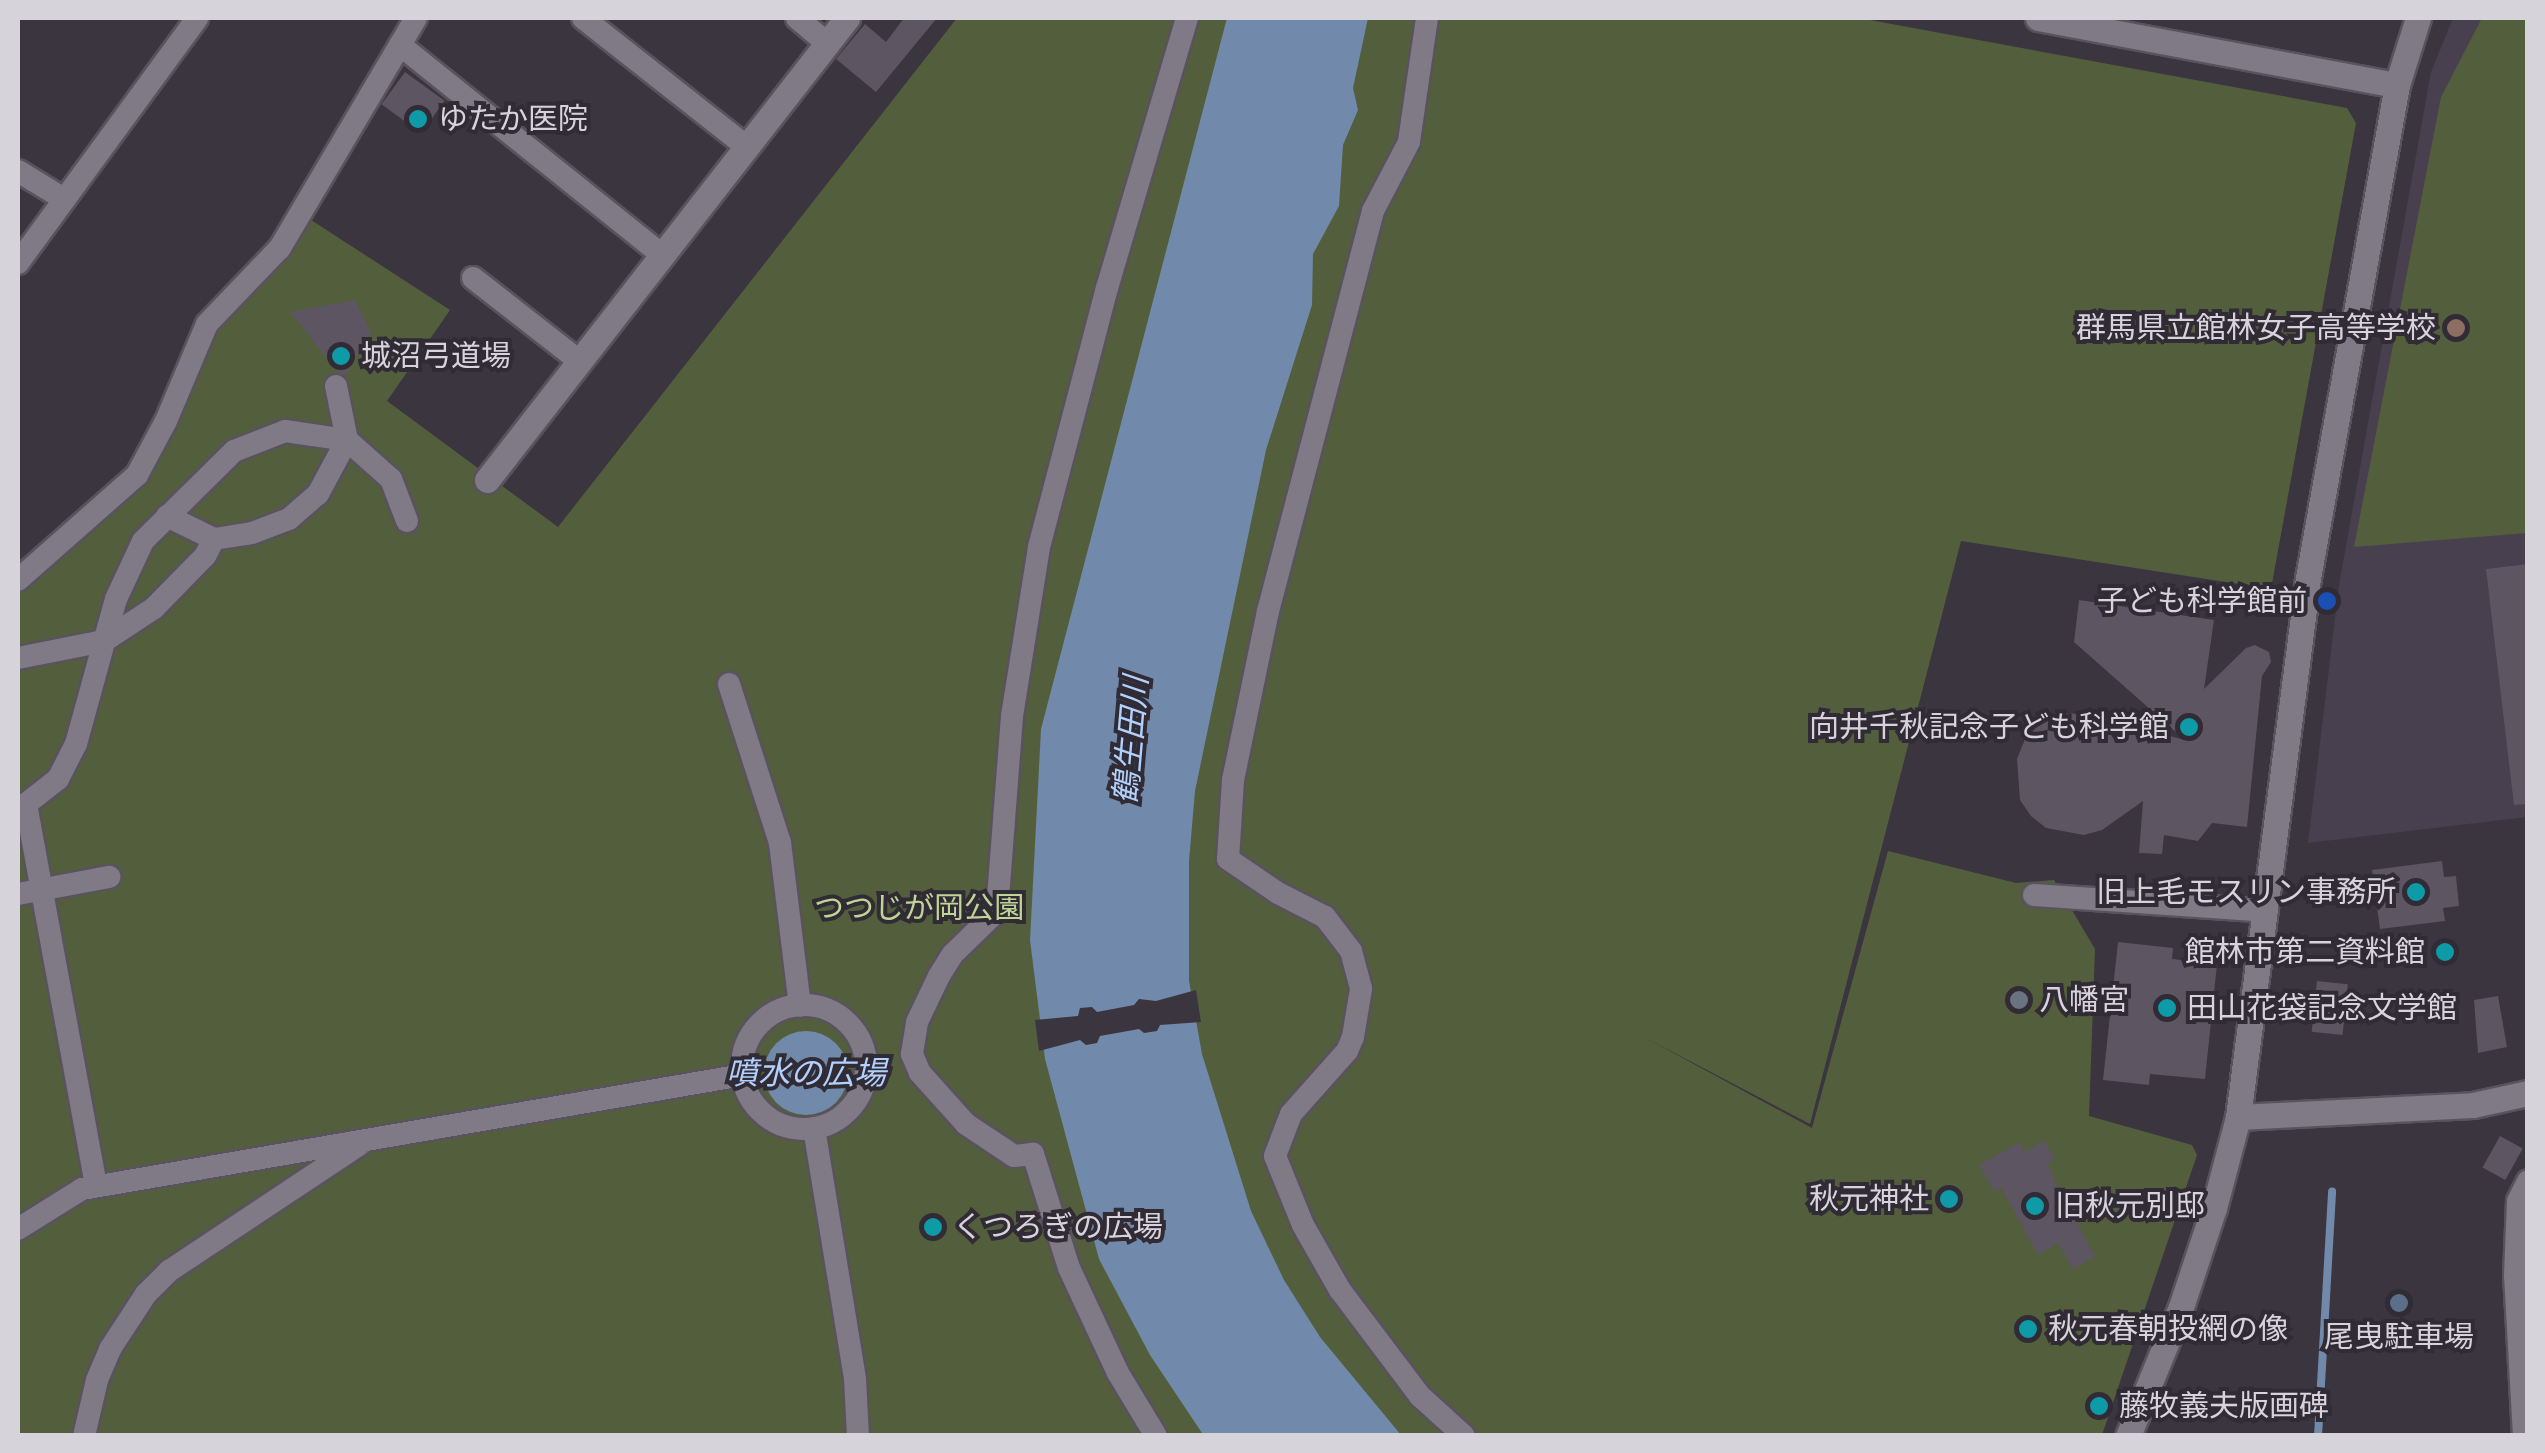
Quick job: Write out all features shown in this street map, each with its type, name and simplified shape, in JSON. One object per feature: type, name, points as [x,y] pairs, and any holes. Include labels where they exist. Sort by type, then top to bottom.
[{"type":"street","points":[[18,263],[197,18]]},
{"type":"street","points":[[18,580],[136,475],[166,421],[207,324],[280,248],[416,18]]},
{"type":"street","points":[[582,18],[747,147]]},
{"type":"street","points":[[796,18],[828,44]]},
{"type":"street","points":[[488,480],[847,18]]},
{"type":"street","points":[[1156,1436],[1118,1373],[1069,1268],[1033,1154],[1014,1156],[966,1124],[920,1074],[912,1054],[917,1022],[938,976],[997,911],[1012,716],[1039,547],[1107,288],[1186,18]]},
{"type":"street","points":[[1428,18],[1409,142],[1373,211],[1268,611],[1233,780],[1228,858],[1255,880],[1325,917],[1351,951],[1361,989],[1352,1037],[1347,1050],[1292,1114],[1275,1156],[1302,1225],[1340,1290],[1420,1396],[1464,1436]]},
{"type":"street","points":[[2038,18],[2397,85]]},
{"type":"street","points":[[2128,1436],[2181,1307],[2238,1117],[2308,578],[2397,85],[2418,18]]},
{"type":"street","points":[[400,45],[662,255]]},
{"type":"street","points":[[18,171],[64,200]]},
{"type":"street","points":[[474,278],[578,360]]},
{"type":"street","points":[[167,516],[214,539],[289,519],[318,494],[346,440],[336,386]]},
{"type":"street","points":[[96,1186],[29,893],[22,805],[58,779],[76,744],[116,600],[143,541],[234,451],[285,432],[346,440],[391,478],[407,521]]},
{"type":"street","points":[[18,658],[104,641],[154,608],[205,556],[214,539]]},
{"type":"street","points":[[729,684],[780,843],[800,1006]]},
{"type":"street","points":[[29,893],[109,876]]},
{"type":"street","points":[[2034,895],[2266,910]]},
{"type":"street","points":[[800,1006],[823,1008],[843,1019],[858,1036],[866,1060],[862,1089],[851,1108],[834,1122],[814,1128],[792,1128],[772,1120],[750,1097],[743,1075],[744,1054],[760,1024],[778,1011],[800,1006]]},
{"type":"street","points":[[18,1229],[58,1200],[96,1186],[743,1075]]},
{"type":"street","points":[[2238,1117],[2473,1104],[2528,1093]]},
{"type":"street","points":[[814,1128],[856,1379],[858,1436]]},
{"type":"street","points":[[84,1436],[97,1380],[110,1350],[146,1294],[169,1270],[367,1140]]},
{"type":"street","points":[[2524,1436],[2516,1276],[2518,1201],[2528,1181]]},
{"type":"shaded area","name":"群馬県立館林女子高等学校","points":[[2453,18],[2527,18],[2527,817],[2308,843],[2339,585],[2431,72]]},
{"type":"green space","name":"つつじが岡公園","points":[[957,18],[1859,18],[2347,108],[2356,123],[2271,589],[1961,541],[1810,1124],[1644,1037],[1812,1128],[1888,851],[2016,883],[2054,880],[2095,949],[2089,1116],[2192,1145],[2197,1155],[2102,1435],[18,1435],[18,593],[145,480],[217,330],[308,218],[450,310],[387,401],[558,527]]},
{"type":"green space","points":[[2482,18],[2527,18],[2527,533],[2354,547],[2441,97]]},
{"type":"water","name":"鶴生田川","points":[[1227,18],[1368,18],[1353,88],[1358,110],[1343,145],[1339,206],[1313,254],[1312,305],[1266,450],[1195,791],[1189,861],[1189,981],[1202,1054],[1251,1211],[1284,1280],[1320,1337],[1401,1435],[1204,1436],[1150,1355],[1099,1259],[1045,1059],[1030,940],[1041,729]]},
{"type":"water","name":"噴水の広場","points":[[806,1031],[822,1034],[836,1043],[845,1057],[845,1089],[836,1103],[822,1112],[806,1115],[790,1112],[776,1103],[767,1089],[764,1073],[767,1057],[776,1043],[790,1034]]},
{"type":"pier","points":[[1196,990],[1201,1022],[1160,1025],[1157,1031],[1144,1033],[1139,1029],[1100,1036],[1097,1043],[1086,1045],[1080,1040],[1039,1051],[1035,1020],[1078,1016],[1080,1008],[1092,1007],[1097,1012],[1134,1005],[1139,999],[1156,1001]]},
{"type":"building","points":[[904,18],[937,18],[876,92],[836,59],[865,24],[886,42]]},
{"type":"building","name":"ゆたか医院","points":[[405,72],[445,101],[421,133],[381,104]]},
{"type":"building","name":"城沼弓道場","points":[[355,300],[371,332],[346,375],[337,371],[290,312]]},
{"type":"building","points":[[2528,564],[2528,804],[2514,805],[2486,569]]},
{"type":"building","name":"向井千秋記念子ども科学館","points":[[2079,600],[2214,620],[2204,689],[2246,648],[2255,645],[2269,652],[2271,662],[2262,676],[2247,827],[2212,823],[2198,841],[2164,835],[2162,854],[2139,853],[2143,801],[2102,830],[2084,835],[2046,828],[2031,816],[2020,800],[2017,759],[2025,739],[2040,724],[2059,715],[2080,713],[2185,740],[2074,642]]},
{"type":"building","name":"旧上毛モスリン事務所","points":[[2442,861],[2444,877],[2456,876],[2459,906],[2443,908],[2445,921],[2380,929],[2372,870]]},
{"type":"building","name":"田山花袋記念文学館","points":[[2118,942],[2173,948],[2172,959],[2217,964],[2205,1079],[2150,1074],[2149,1085],[2103,1080]]},
{"type":"building","points":[[2317,981],[2348,984],[2342,1035],[2312,1032]]},
{"type":"building","points":[[2498,996],[2507,1047],[2478,1053],[2474,1000]]},
{"type":"building","points":[[2500,1136],[2523,1149],[2505,1180],[2483,1167]]},
{"type":"building","name":"旧秋元別邸","points":[[2044,1141],[2055,1159],[2048,1163],[2057,1187],[2095,1256],[2073,1269],[2058,1243],[2038,1255],[2001,1187],[1994,1191],[1979,1165],[2020,1142],[2025,1152]]},
{"type":"waterway","points":[[2318,1436],[2332,1191]]},
{"type":"place","name":"ゆたか医院","points":[[418,119]]},
{"type":"place","name":"群馬県立館林女子高等学校","points":[[2456,328]]},
{"type":"place","name":"城沼弓道場","points":[[341,356]]},
{"type":"place","name":"子ども科学館前","points":[[2327,601]]},
{"type":"place","name":"向井千秋記念子ども科学館","points":[[2189,727]]},
{"type":"place","name":"旧上毛モスリン事務所","points":[[2416,892]]},
{"type":"place","name":"館林市第二資料館","points":[[2445,952]]},
{"type":"place","name":"八幡宮","points":[[2019,1000]]},
{"type":"place","name":"田山花袋記念文学館","points":[[2167,1008]]},
{"type":"place","name":"秋元神社","points":[[1949,1199]]},
{"type":"place","name":"旧秋元別邸","points":[[2035,1206]]},
{"type":"place","name":"くつろぎの広場","points":[[933,1227]]},
{"type":"place","name":"尾曳駐車場","points":[[2399,1303]]},
{"type":"place","name":"秋元春朝投網の像","points":[[2028,1329]]},
{"type":"place","name":"藤牧義夫版画碑","points":[[2099,1406]]}]
